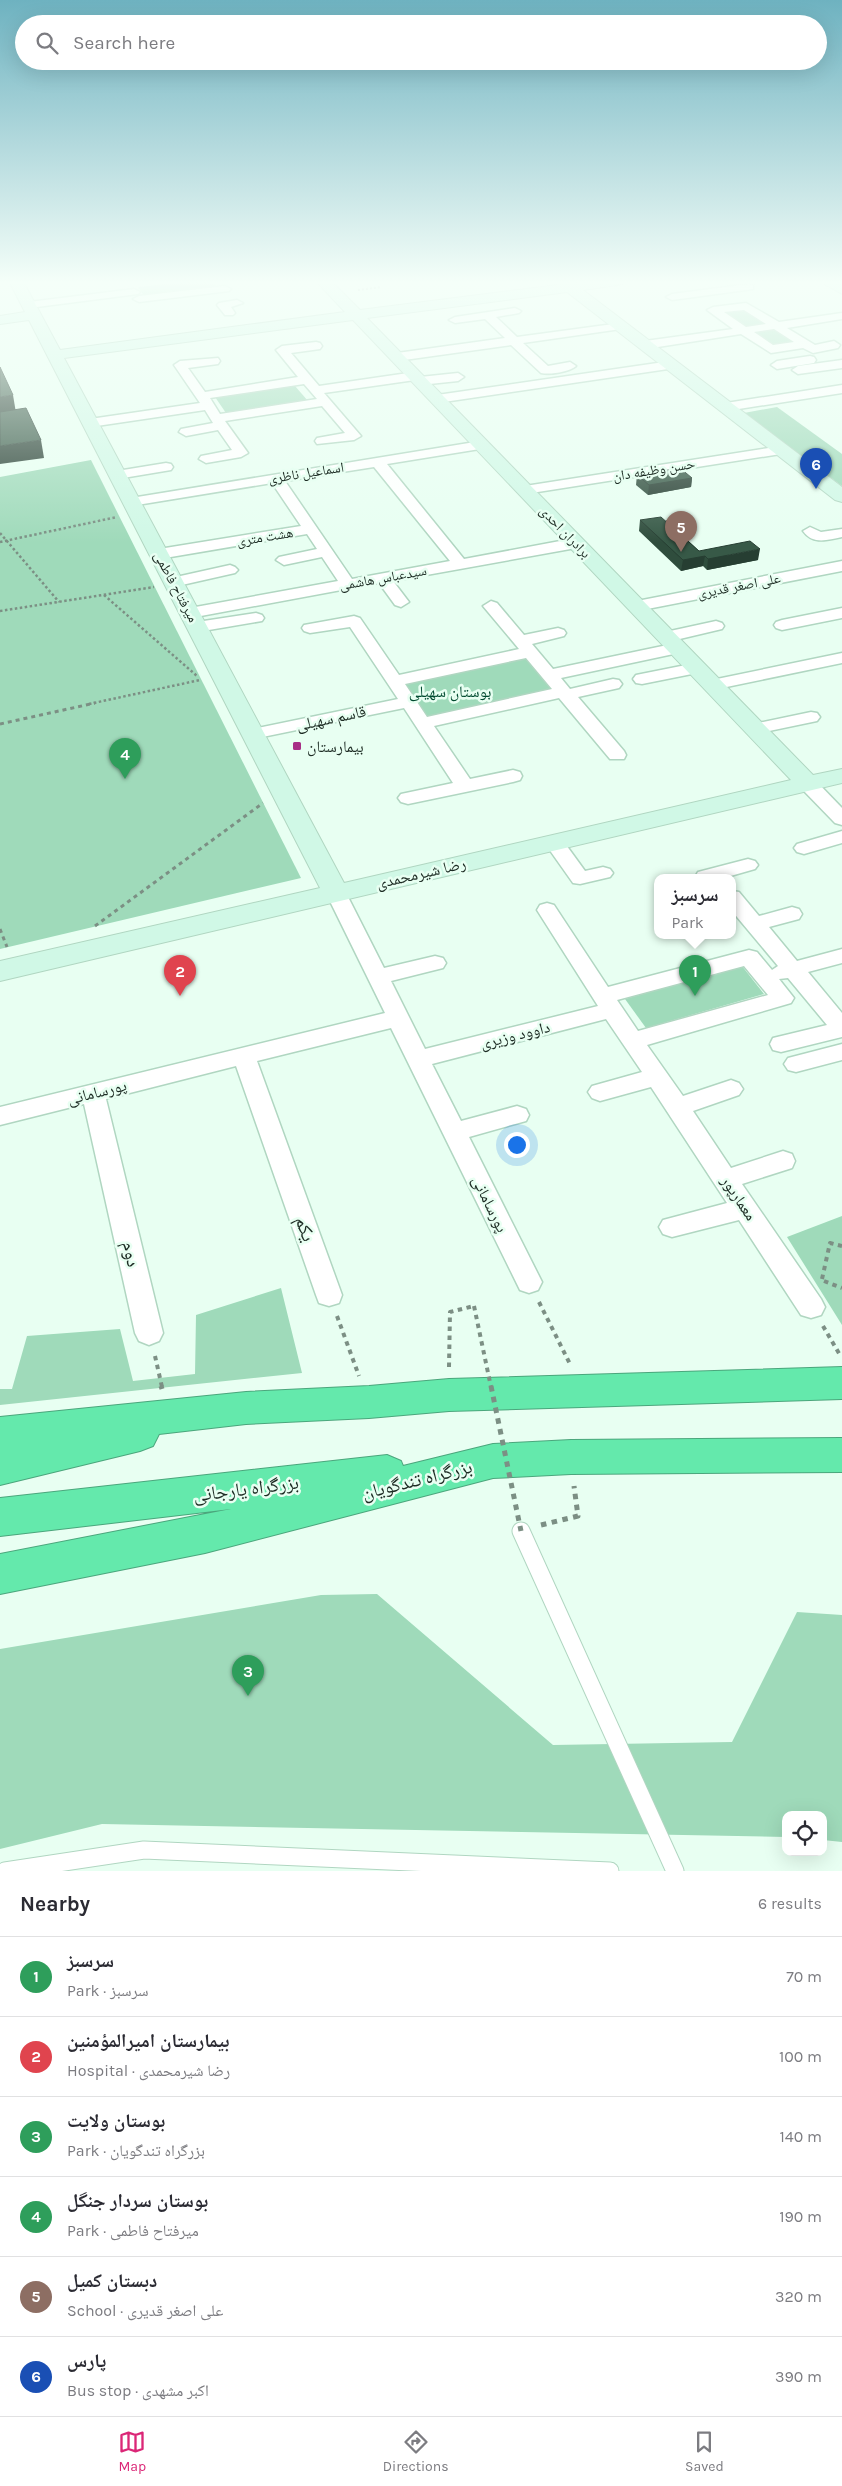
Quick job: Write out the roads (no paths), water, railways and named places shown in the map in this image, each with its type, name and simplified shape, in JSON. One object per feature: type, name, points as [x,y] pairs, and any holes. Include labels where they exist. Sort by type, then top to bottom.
[{"type":"highway","points":[[0,1434],[246,1408],[369,1402],[449,1395],[842,1383]]},
{"type":"highway","points":[[0,1467],[246,1408]]},
{"type":"highway","name":"بزرگراه تندگویان","points":[[0,1574],[205,1534],[493,1461],[571,1456],[842,1455]]},
{"type":"highway","name":"بزرگراه یارجانی","points":[[0,1517],[493,1461]]},
{"type":"street","name":"میرفتاح فاطمی","points":[[62,368],[159,554],[164,584],[194,620],[336,892]]},
{"type":"street","points":[[182,368],[241,453],[206,458]]},
{"type":"street","points":[[297,368],[354,436],[322,441]]},
{"type":"street","points":[[409,370],[415,368]]},
{"type":"street","points":[[316,390],[415,368]]},
{"type":"street","points":[[543,368],[545,370],[556,368]]},
{"type":"street","points":[[437,399],[648,368]]},
{"type":"street","points":[[675,368],[842,496]]},
{"type":"street","points":[[798,370],[802,368]]},
{"type":"street","points":[[409,370],[458,377]]},
{"type":"street","name":"برادران احدی","points":[[409,370],[808,784]]},
{"type":"street","points":[[90,423],[306,380]]},
{"type":"street","points":[[726,407],[842,389]]},
{"type":"street","points":[[186,432],[220,422],[325,402]]},
{"type":"street","name":"اسماعیل ناظری","points":[[134,507],[276,478],[481,445]]},
{"type":"street","name":"حسن وظیفه دان","points":[[525,490],[782,450]]},
{"type":"street","points":[[378,462],[460,564]]},
{"type":"street","points":[[117,474],[166,467]]},
{"type":"street","name":"هشت متری","points":[[159,554],[310,529],[276,478]]},
{"type":"street","points":[[310,529],[348,584]]},
{"type":"street","points":[[818,537],[842,533]]},
{"type":"street","name":"سیدعباس هاشمی","points":[[194,620],[348,584],[576,543]]},
{"type":"street","points":[[284,560],[326,552]]},
{"type":"street","name":"علی اصغر قدیری","points":[[637,606],[842,566]]},
{"type":"street","points":[[164,584],[230,570]]},
{"type":"street","points":[[383,578],[401,602]]},
{"type":"street","points":[[491,606],[617,755]]},
{"type":"street","points":[[782,625],[835,614],[842,628]]},
{"type":"street","points":[[194,620],[256,618]]},
{"type":"street","points":[[310,628],[354,620],[465,786]]},
{"type":"street","points":[[549,674],[672,642],[716,626]]},
{"type":"street","points":[[394,680],[525,646],[558,633]]},
{"type":"street","points":[[712,685],[842,658]]},
{"type":"street","points":[[642,679],[696,668]]},
{"type":"street","points":[[422,723],[613,684]]},
{"type":"street","name":"قاسم سهیلی","points":[[253,734],[408,702]]},
{"type":"street","points":[[755,729],[811,717]]},
{"type":"street","points":[[408,798],[513,776]]},
{"type":"street","name":"رضا شیرمحمدی","points":[[3,959],[336,892],[842,776]]},
{"type":"street","points":[[808,784],[842,819]]},
{"type":"street","points":[[804,848],[842,838]]},
{"type":"street","points":[[554,842],[580,878],[603,873]]},
{"type":"street","points":[[719,874],[748,865]]},
{"type":"street","name":"پورسامانی","points":[[336,892],[529,1282]]},
{"type":"street","points":[[736,902],[842,1029],[781,1044]]},
{"type":"street","name":"معمارپور","points":[[547,910],[811,1307]]},
{"type":"street","points":[[754,924],[792,914]]},
{"type":"street","points":[[633,1040],[783,998],[765,976],[842,956]]},
{"type":"street","name":"داوود وزیری","points":[[419,1060],[608,1003],[750,957],[765,976]]},
{"type":"street","points":[[378,977],[435,963]]},
{"type":"street","name":"پورسامانی","points":[[0,1116],[398,1018]]},
{"type":"street","points":[[796,1064],[842,1052]]},
{"type":"street","name":"یکم","points":[[244,1056],[329,1295]]},
{"type":"street","points":[[600,1092],[658,1077]]},
{"type":"street","points":[[678,1107],[731,1089]]},
{"type":"street","name":"دوم","points":[[93,1093],[149,1333]]},
{"type":"street","points":[[455,1132],[517,1115]]},
{"type":"street","points":[[726,1179],[783,1160]]},
{"type":"street","points":[[672,1227],[746,1208]]},
{"type":"lane","points":[[521,1530],[675,1871]]},
{"type":"lane","points":[[5,1871],[144,1850],[610,1871]]},
{"type":"place","name":"پارس","points":[[816,489]]},
{"type":"place","name":"دبستان کمیل","points":[[681,552]]},
{"type":"place","name":"بیمارستان","points":[[297,746]]},
{"type":"place","name":"بوستان سردار جنگل","points":[[125,779]]},
{"type":"place","name":"بیمارستان امیرالمؤمنین","points":[[180,996]]},
{"type":"place","name":"سرسبز","points":[[695,996]]},
{"type":"place","name":"بوستان ولایت","points":[[248,1696]]},
{"type":"park label","name":"بوستان سهیلی","points":[[450,691]]}]
